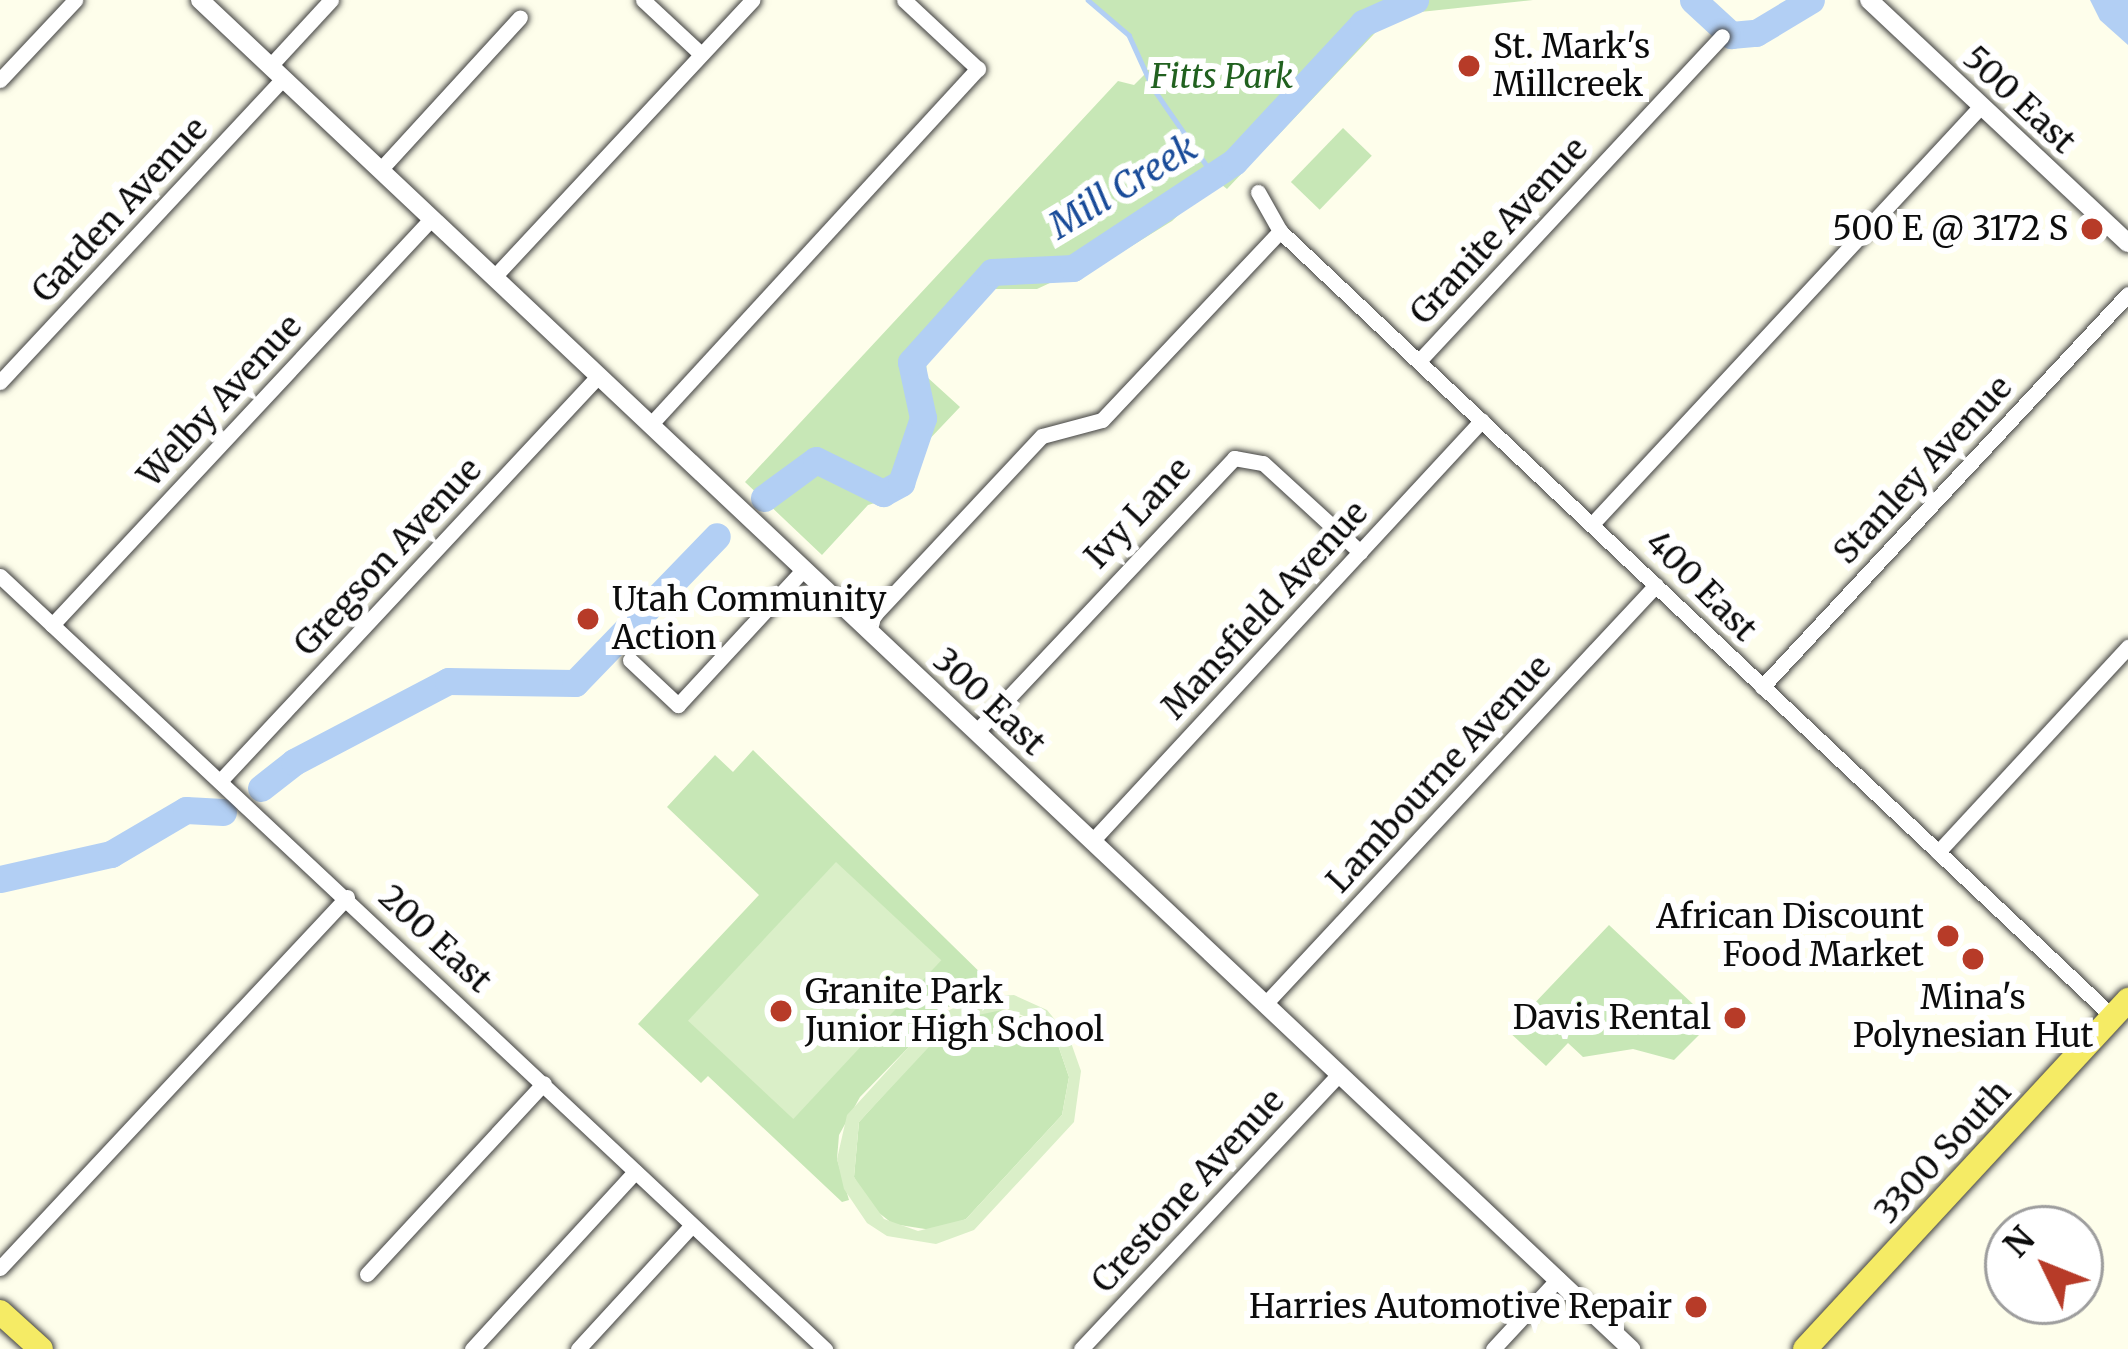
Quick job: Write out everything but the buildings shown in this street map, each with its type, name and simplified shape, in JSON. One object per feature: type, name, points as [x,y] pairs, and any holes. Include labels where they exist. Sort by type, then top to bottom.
[{"type":"main road","name":"3300 South","points":[[1805,1349],[2120,1008]]},
{"type":"main road","points":[[0,1312],[41,1349]]},
{"type":"street","points":[[0,80],[75,0]]},
{"type":"street","name":"300 East","points":[[200,0],[1631,1349]]},
{"type":"street","name":"Garden Avenue","points":[[0,382],[276,72],[331,0]]},
{"type":"street","points":[[644,0],[701,54]]},
{"type":"street","points":[[494,277],[752,0]]},
{"type":"street","points":[[651,424],[978,69],[904,0]]},
{"type":"street","name":"500 East","points":[[1881,4],[1981,106],[2128,243]]},
{"type":"street","points":[[380,170],[520,17]]},
{"type":"street","name":"Granite Avenue","points":[[1419,362],[1722,36]]},
{"type":"street","points":[[1593,524],[1981,106]]},
{"type":"street","name":"400 East","points":[[1258,192],[1280,231],[1938,852],[2120,1008]]},
{"type":"street","name":"Welby Avenue","points":[[52,625],[432,218]]},
{"type":"street","points":[[864,626],[1042,436],[1102,420],[1280,231]]},
{"type":"street","name":"Stanley Avenue","points":[[1762,687],[2128,294]]},
{"type":"street","name":"Gregson Avenue","points":[[221,780],[599,375]]},
{"type":"street","name":"Mansfield Avenue","points":[[1093,841],[1482,420]]},
{"type":"street","name":"Ivy Lane","points":[[977,731],[1234,458],[1263,463],[1360,552]]},
{"type":"street","points":[[630,660],[678,705],[804,569]]},
{"type":"street","name":"200 East","points":[[0,576],[825,1349]]},
{"type":"street","name":"Lambourne Avenue","points":[[1265,1004],[1657,585]]},
{"type":"street","points":[[1938,852],[2128,647]]},
{"type":"street","points":[[0,1268],[347,897]]},
{"type":"street","name":"Crestone Avenue","points":[[1081,1349],[1340,1074]]},
{"type":"street","points":[[367,1274],[544,1082]]},
{"type":"street","points":[[472,1349],[635,1172]]},
{"type":"street","points":[[578,1349],[692,1225]]},
{"type":"street","points":[[1493,1349],[1558,1280]]},
{"type":"green space","name":"Fitts Park","points":[[1086,0],[1533,0],[1392,15],[1227,189],[1216,180],[1172,221],[1088,273],[1082,268],[1037,289],[993,289],[926,360],[927,377],[960,407],[923,446],[902,495],[868,505],[822,555],[745,482],[1118,81],[1134,85],[1145,74],[1129,35]]},
{"type":"green space","points":[[1343,128],[1372,156],[1320,210],[1291,182]]},
{"type":"green space","points":[[753,750],[997,989],[948,1007],[860,1097],[839,1135],[837,1159],[849,1200],[842,1202],[708,1076],[701,1083],[638,1024],[759,895],[667,807],[715,755],[733,772]]},
{"type":"green space","points":[[836,862],[941,960],[793,1119],[688,1021]]},
{"type":"green space","points":[[1609,925],[1712,1022],[1674,1060],[1633,1049],[1583,1057],[1568,1043],[1546,1066],[1508,1031]]},
{"type":"green space","points":[[1014,995],[1047,1010],[1069,1037],[1081,1071],[1074,1122],[974,1230],[936,1244],[887,1236],[867,1223],[844,1189],[837,1159],[847,1115],[938,1015],[979,997]],"holes":[[[1007,1009],[1033,1020],[1058,1045],[1069,1077],[1062,1115],[966,1219],[918,1231],[884,1219],[854,1177],[859,1122],[954,1020]]]},
{"type":"green space","points":[[994,1008],[1033,1020],[1058,1045],[1069,1077],[1062,1115],[966,1219],[938,1231],[893,1224],[869,1205],[854,1177],[859,1122],[942,1030]]},
{"type":"water","points":[[2090,0],[2128,0],[2128,45],[2100,20]]},
{"type":"waterway","points":[[1088,0],[1129,35],[1153,88],[1214,176]]},
{"type":"waterway","name":"Mill Creek","points":[[764,498],[816,460],[883,493],[901,483],[923,418],[911,362],[992,272],[1073,268],[1234,162],[1363,23],[1415,0]]},
{"type":"waterway","name":"Mill Creek","points":[[1693,0],[1731,35],[1756,33],[1811,0]]},
{"type":"waterway","name":"Mill Creek","points":[[261,788],[294,762],[448,681],[575,683],[717,536]]},
{"type":"waterway","name":"Mill Creek","points":[[0,879],[111,854],[186,810],[223,812]]},
{"type":"place","name":"St. Mark's Millcreek","points":[[1469,66]]},
{"type":"place","name":"500 E @ 3172 S","points":[[2092,229]]},
{"type":"place","name":"Utah Community Action","points":[[588,619]]},
{"type":"place","name":"African Discount Food Market","points":[[1948,936]]},
{"type":"place","name":"Mina's Polynesian Hut","points":[[1973,959]]},
{"type":"place","name":"Granite Park Junior High School","points":[[781,1011]]},
{"type":"place","name":"Davis Rental","points":[[1735,1018]]},
{"type":"place","name":"Harries Automotive Repair","points":[[1696,1307]]}]
